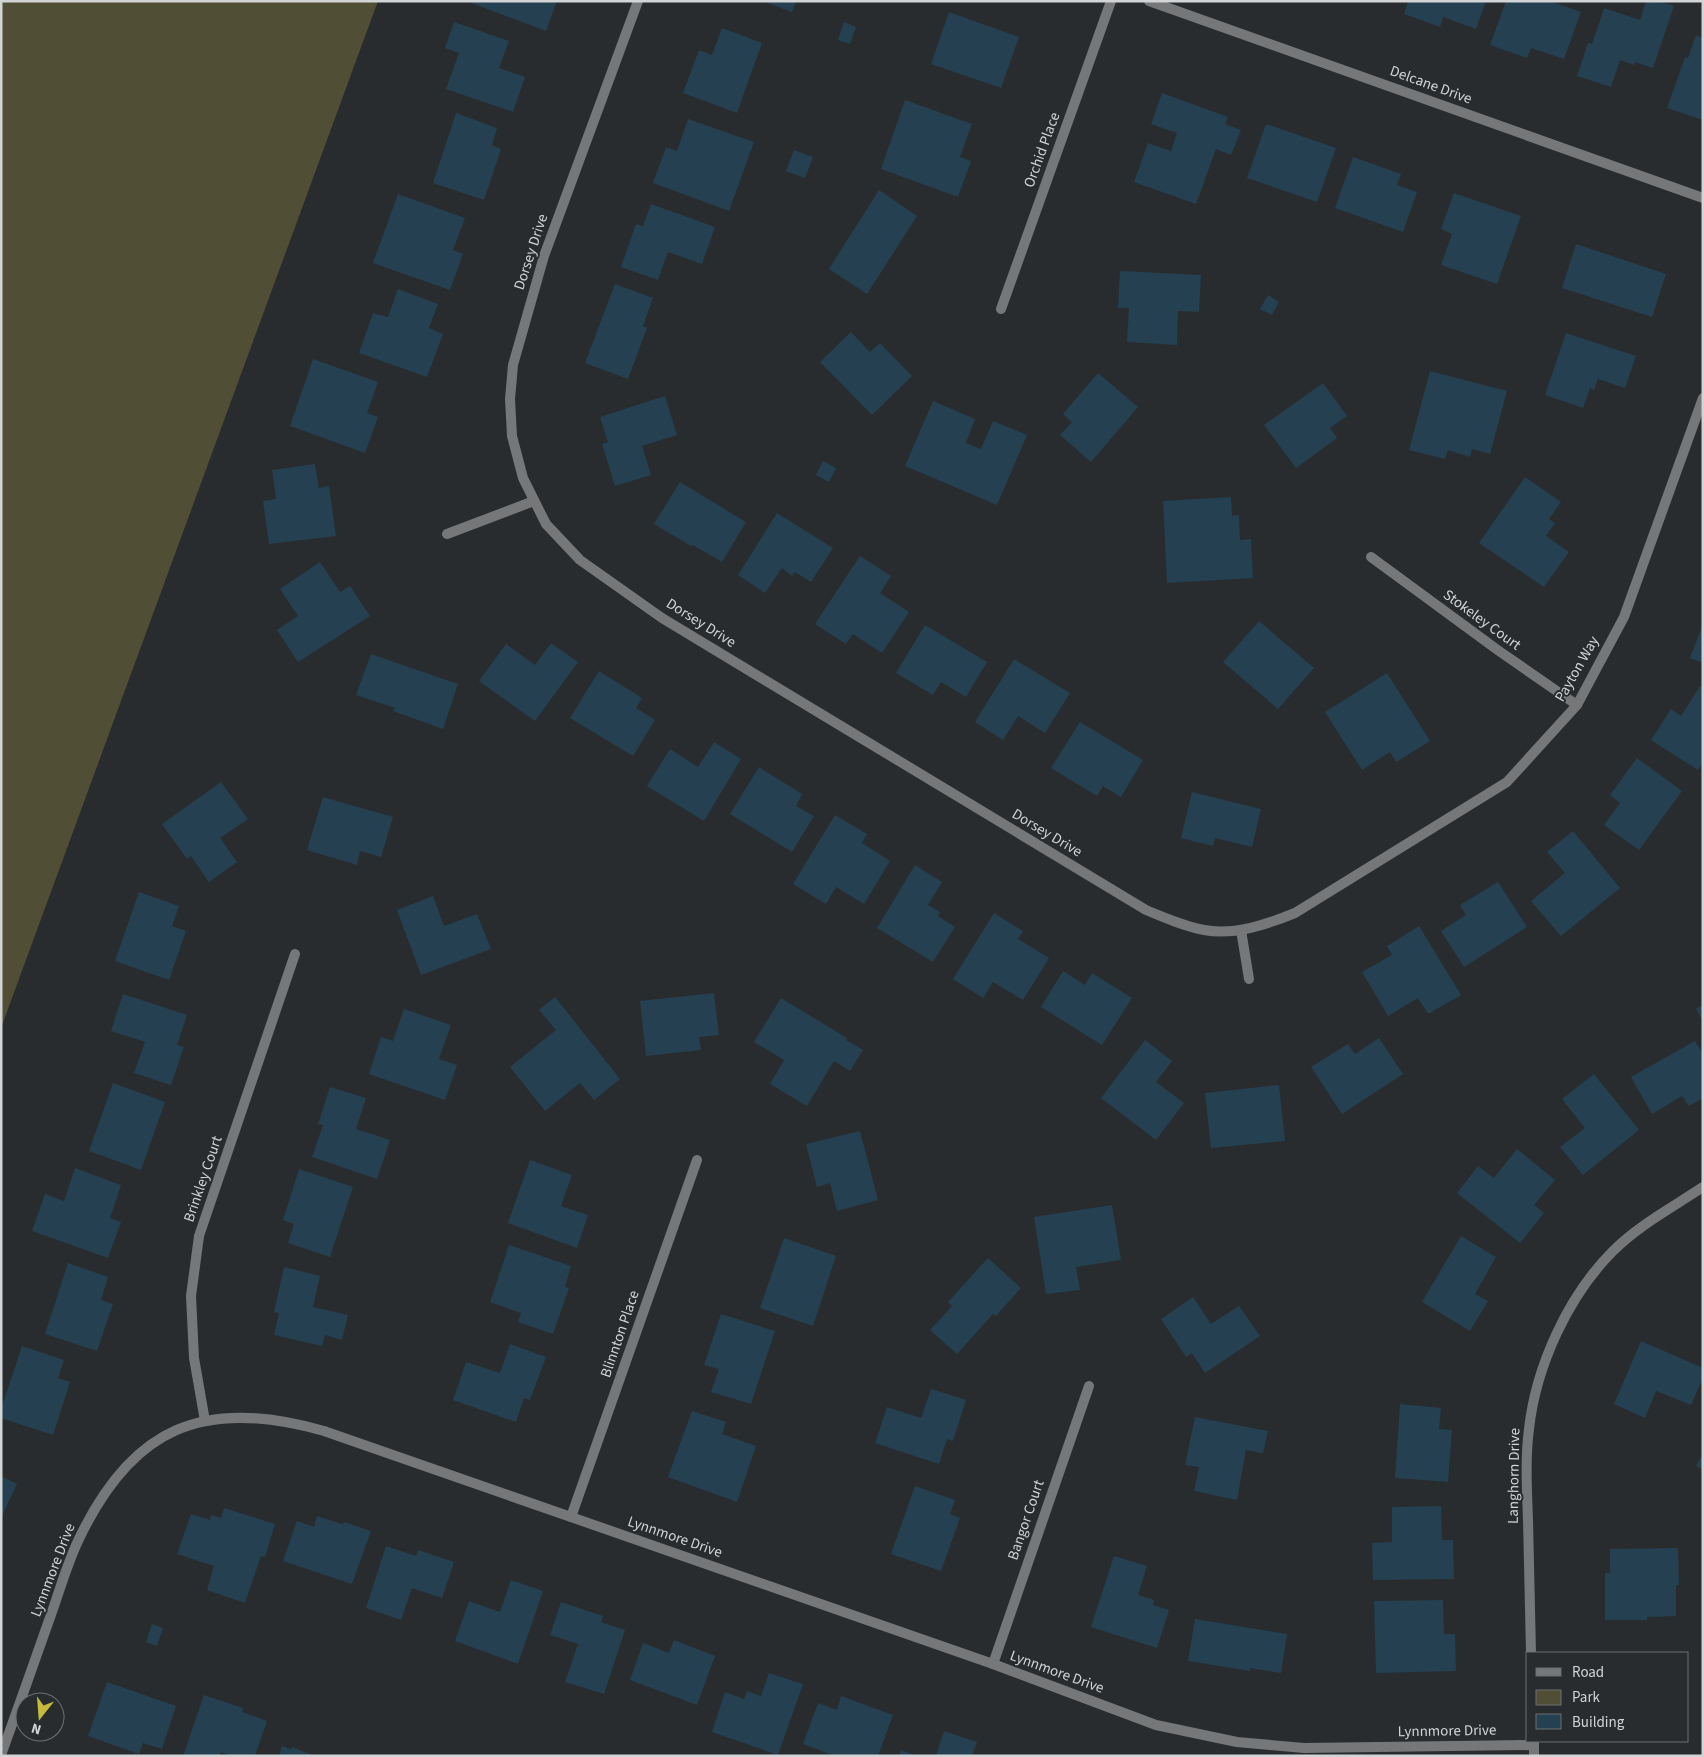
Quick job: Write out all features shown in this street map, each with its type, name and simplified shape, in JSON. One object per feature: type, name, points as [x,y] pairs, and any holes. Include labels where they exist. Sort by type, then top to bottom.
[{"type":"street","name":"Dorsey Drive","points":[[638,1],[544,256],[513,365],[510,400],[512,436],[523,478],[546,524],[580,560],[662,618],[1146,910],[1175,922],[1206,931],[1241,930],[1269,923],[1295,912],[1338,885]]},
{"type":"street","name":"Orchid Place","points":[[1002,309],[1111,1]]},
{"type":"street","name":"Delcane Drive","points":[[1149,1],[1703,198]]},
{"type":"street","name":"Payton Way","points":[[1338,885],[1507,782],[1577,704],[1624,617],[1703,398]]},
{"type":"street","points":[[447,534],[534,501]]},
{"type":"street","name":"Stokeley Court","points":[[1371,557],[1499,651],[1577,704]]},
{"type":"street","points":[[1241,930],[1249,979]]},
{"type":"street","name":"Brinkley Court","points":[[206,1421],[194,1358],[191,1296],[199,1236],[296,954]]},
{"type":"street","name":"Blinnton Place","points":[[571,1517],[697,1160]]},
{"type":"street","name":"Langhorn Drive","points":[[1531,1652],[1527,1485],[1528,1430],[1541,1372],[1563,1320],[1595,1271],[1614,1250],[1640,1228],[1703,1187]]},
{"type":"street","name":"Bangor Court","points":[[993,1664],[1089,1386]]},
{"type":"street","name":"Lynnmore Drive","points":[[1,1755],[77,1542],[98,1503],[124,1468],[159,1438],[182,1427],[235,1417],[266,1418],[296,1423],[324,1431],[993,1664],[1156,1725],[1237,1742],[1304,1748],[1534,1743]]},
{"type":"street","points":[[1534,1743],[1534,1756]]},
{"type":"green space","points":[[1,1],[378,1],[1,1028]]},
{"type":"building","points":[[466,1],[557,1],[546,31]]},
{"type":"building","points":[[762,1],[796,1],[792,12]]},
{"type":"building","points":[[1408,1],[1486,1],[1476,29],[1443,17],[1440,27],[1404,14]]},
{"type":"building","points":[[1506,1],[1550,1],[1581,12],[1564,59],[1531,48],[1527,58],[1490,45]]},
{"type":"building","points":[[1646,1],[1659,1],[1674,6],[1653,68],[1635,62],[1634,65],[1620,60],[1611,87],[1577,76],[1588,43],[1592,44],[1604,8],[1640,20]]},
{"type":"building","points":[[949,12],[1019,37],[1001,88],[931,64]]},
{"type":"building","points":[[454,22],[509,41],[499,68],[525,77],[513,112],[446,89],[459,53],[445,48]]},
{"type":"building","points":[[844,22],[856,27],[850,44],[838,40]]},
{"type":"building","points":[[722,28],[762,43],[737,113],[683,93],[699,50],[712,55]]},
{"type":"building","points":[[1696,35],[1703,38],[1703,120],[1667,108],[1685,57],[1688,58]]},
{"type":"building","points":[[1162,93],[1228,117],[1225,124],[1241,130],[1231,155],[1216,149],[1196,204],[1134,182],[1148,143],[1171,151],[1177,133],[1151,124]]},
{"type":"building","points":[[905,100],[972,124],[960,157],[971,161],[958,197],[881,169]]},
{"type":"building","points":[[456,113],[497,128],[492,145],[501,149],[484,200],[433,183]]},
{"type":"building","points":[[688,119],[754,142],[729,211],[653,183],[666,147],[677,151]]},
{"type":"building","points":[[1266,124],[1336,148],[1317,202],[1247,178]]},
{"type":"building","points":[[794,150],[813,157],[805,178],[786,171]]},
{"type":"building","points":[[1353,157],[1401,174],[1397,185],[1417,192],[1403,232],[1335,208]]},
{"type":"building","points":[[879,190],[917,216],[867,294],[829,269]]},
{"type":"building","points":[[1454,193],[1521,216],[1497,284],[1441,265],[1452,234],[1441,229]]},
{"type":"building","points":[[398,194],[465,218],[453,250],[463,254],[450,290],[373,263]]},
{"type":"building","points":[[651,204],[715,227],[702,264],[668,252],[658,280],[621,267],[636,224],[643,226]]},
{"type":"building","points":[[1576,244],[1666,274],[1652,317],[1562,288]]},
{"type":"building","points":[[1120,271],[1201,275],[1199,312],[1178,311],[1177,345],[1127,342],[1129,308],[1118,308]]},
{"type":"building","points":[[615,284],[653,298],[643,326],[647,328],[628,379],[585,363]]},
{"type":"building","points":[[398,289],[438,304],[429,328],[443,334],[427,377],[359,353],[373,313],[388,317]]},
{"type":"building","points":[[1268,295],[1279,302],[1272,315],[1260,309]]},
{"type":"building","points":[[851,332],[870,352],[880,343],[912,376],[872,415],[820,362]]},
{"type":"building","points":[[1566,333],[1636,356],[1625,388],[1598,379],[1594,390],[1590,388],[1583,408],[1545,395]]},
{"type":"building","points":[[313,359],[378,382],[367,413],[378,417],[365,453],[290,426]]},
{"type":"building","points":[[1430,371],[1507,391],[1490,454],[1472,449],[1470,457],[1448,450],[1445,459],[1409,450]]},
{"type":"building","points":[[1098,373],[1138,407],[1091,462],[1060,435],[1072,422],[1063,414]]},
{"type":"building","points":[[1323,383],[1347,416],[1330,428],[1337,438],[1296,468],[1264,425]]},
{"type":"building","points":[[665,396],[677,435],[642,446],[651,475],[615,486],[602,444],[608,442],[600,417]]},
{"type":"building","points":[[933,401],[975,419],[966,443],[981,449],[993,421],[1027,435],[997,505],[905,466]]},
{"type":"building","points":[[823,461],[836,468],[829,482],[816,475]]},
{"type":"building","points":[[315,464],[319,488],[329,486],[336,536],[269,544],[263,501],[276,499],[272,470]]},
{"type":"building","points":[[1525,477],[1561,502],[1549,519],[1555,523],[1546,536],[1569,552],[1544,587],[1479,543]]},
{"type":"building","points":[[680,482],[746,522],[722,562],[654,524]]},
{"type":"building","points":[[1231,497],[1232,516],[1239,515],[1240,540],[1251,539],[1253,578],[1167,583],[1163,501]]},
{"type":"building","points":[[777,513],[833,548],[811,582],[795,572],[792,576],[782,568],[765,593],[738,575]]},
{"type":"building","points":[[860,556],[891,576],[880,593],[909,612],[882,653],[853,634],[846,644],[815,624]]},
{"type":"building","points":[[320,562],[340,592],[350,586],[370,616],[298,662],[277,630],[298,616],[280,589]]},
{"type":"building","points":[[1259,621],[1314,668],[1278,709],[1223,662]]},
{"type":"building","points":[[1703,624],[1703,663],[1690,658]]},
{"type":"building","points":[[925,625],[987,662],[966,697],[941,682],[933,695],[896,673]]},
{"type":"building","points":[[551,643],[578,662],[535,721],[479,681],[506,644],[535,665]]},
{"type":"building","points":[[371,654],[458,684],[443,729],[393,711],[395,708],[356,695]]},
{"type":"building","points":[[1014,659],[1070,693],[1045,733],[1018,716],[1003,740],[975,722]]},
{"type":"building","points":[[599,671],[642,698],[636,708],[655,720],[633,756],[570,718]]},
{"type":"building","points":[[1387,673],[1430,741],[1396,762],[1390,752],[1362,770],[1325,712]]},
{"type":"building","points":[[1700,686],[1703,688],[1703,762],[1698,770],[1651,740],[1671,709],[1681,716]]},
{"type":"building","points":[[1080,722],[1143,760],[1121,797],[1103,786],[1097,796],[1051,768]]},
{"type":"building","points":[[714,742],[741,759],[704,821],[647,786],[670,749],[698,767]]},
{"type":"building","points":[[1637,758],[1682,791],[1639,850],[1604,825],[1620,803],[1610,795]]},
{"type":"building","points":[[759,767],[802,794],[796,806],[814,816],[792,852],[730,814]]},
{"type":"building","points":[[221,782],[248,819],[220,838],[237,862],[209,882],[191,856],[187,859],[162,824]]},
{"type":"building","points":[[1192,792],[1261,809],[1252,847],[1215,838],[1213,846],[1181,838]]},
{"type":"building","points":[[323,797],[393,817],[381,857],[360,851],[357,865],[307,850]]},
{"type":"building","points":[[835,815],[867,834],[862,843],[890,861],[864,904],[836,887],[826,904],[793,884]]},
{"type":"building","points":[[1573,831],[1620,888],[1561,936],[1531,901],[1565,873],[1547,852]]},
{"type":"building","points":[[915,865],[942,882],[928,905],[940,912],[938,916],[955,927],[933,962],[877,928]]},
{"type":"building","points":[[1498,882],[1527,927],[1464,967],[1441,931],[1466,915],[1460,905]]},
{"type":"building","points":[[139,892],[179,906],[172,926],[186,931],[169,980],[115,961]]},
{"type":"building","points":[[433,896],[444,926],[477,914],[491,949],[421,975],[397,910]]},
{"type":"building","points":[[994,913],[1023,931],[1018,939],[1049,958],[1023,1000],[993,982],[983,998],[953,979]]},
{"type":"building","points":[[1419,926],[1461,995],[1428,1014],[1418,998],[1388,1016],[1362,972],[1392,955],[1387,946]]},
{"type":"building","points":[[1063,971],[1085,985],[1092,973],[1132,998],[1102,1045],[1041,1007]]},
{"type":"building","points":[[714,993],[719,1035],[699,1037],[701,1050],[646,1056],[640,1001]]},
{"type":"building","points":[[123,994],[187,1015],[177,1045],[184,1047],[171,1085],[134,1073],[145,1042],[111,1031]]},
{"type":"building","points":[[555,997],[620,1079],[594,1100],[580,1083],[545,1111],[510,1067],[556,1030],[539,1010]]},
{"type":"building","points":[[781,998],[847,1038],[846,1040],[863,1050],[850,1071],[834,1061],[807,1106],[770,1084],[784,1060],[754,1042]]},
{"type":"building","points":[[1703,1005],[1703,1021],[1696,1009]]},
{"type":"building","points":[[404,1009],[451,1025],[439,1059],[457,1065],[445,1100],[369,1074],[381,1037],[393,1041]]},
{"type":"building","points":[[1379,1038],[1403,1074],[1342,1114],[1311,1067],[1348,1044],[1355,1054]]},
{"type":"building","points":[[1145,1040],[1172,1061],[1156,1082],[1184,1103],[1156,1140],[1101,1098]]},
{"type":"building","points":[[1695,1041],[1703,1054],[1703,1098],[1689,1106],[1682,1096],[1652,1114],[1631,1077]]},
{"type":"building","points":[[1594,1074],[1639,1130],[1583,1175],[1560,1147],[1585,1128],[1562,1099]]},
{"type":"building","points":[[113,1083],[165,1102],[141,1170],[89,1151]]},
{"type":"building","points":[[1279,1085],[1285,1141],[1211,1148],[1205,1093]]},
{"type":"building","points":[[330,1087],[366,1098],[356,1129],[390,1140],[377,1179],[312,1157],[323,1125],[318,1124]]},
{"type":"building","points":[[860,1131],[878,1200],[837,1211],[830,1183],[817,1187],[806,1144]]},
{"type":"building","points":[[1517,1149],[1555,1180],[1534,1205],[1544,1213],[1520,1243],[1457,1193],[1478,1166],[1494,1178]]},
{"type":"building","points":[[530,1160],[572,1175],[561,1206],[588,1215],[577,1248],[508,1223]]},
{"type":"building","points":[[75,1168],[121,1185],[110,1218],[121,1222],[108,1258],[32,1231],[45,1194],[64,1201]]},
{"type":"building","points":[[299,1169],[353,1187],[330,1257],[288,1243],[294,1224],[283,1220]]},
{"type":"building","points":[[1112,1205],[1121,1260],[1076,1267],[1080,1290],[1046,1294],[1034,1217]]},
{"type":"building","points":[[1461,1236],[1496,1257],[1475,1294],[1488,1301],[1470,1331],[1422,1302]]},
{"type":"building","points":[[784,1238],[836,1256],[813,1326],[760,1308]]},
{"type":"building","points":[[509,1245],[571,1266],[565,1287],[569,1288],[553,1334],[518,1322],[521,1313],[490,1302]]},
{"type":"building","points":[[988,1258],[1021,1288],[996,1316],[993,1314],[957,1354],[930,1330],[952,1306],[948,1302]]},
{"type":"building","points":[[68,1263],[108,1277],[101,1300],[113,1304],[97,1351],[45,1334]]},
{"type":"building","points":[[284,1267],[320,1276],[313,1307],[348,1315],[342,1340],[325,1335],[322,1346],[274,1335],[279,1313],[274,1312]]},
{"type":"building","points":[[1193,1297],[1211,1324],[1239,1306],[1260,1336],[1205,1373],[1192,1353],[1186,1357],[1161,1319]]},
{"type":"building","points":[[721,1314],[775,1331],[751,1404],[711,1392],[719,1369],[704,1365]]},
{"type":"building","points":[[1641,1341],[1703,1368],[1703,1378],[1691,1405],[1656,1391],[1645,1418],[1614,1404]]},
{"type":"building","points":[[510,1344],[546,1357],[530,1400],[524,1398],[516,1422],[453,1400],[466,1362],[500,1373]]},
{"type":"building","points":[[22,1346],[64,1360],[58,1378],[70,1382],[53,1435],[1,1418],[1,1409]]},
{"type":"building","points":[[931,1389],[966,1400],[953,1441],[947,1439],[939,1464],[875,1443],[887,1407],[921,1418]]},
{"type":"building","points":[[1400,1404],[1441,1408],[1439,1429],[1452,1430],[1448,1482],[1395,1478]]},
{"type":"building","points":[[692,1411],[726,1422],[722,1434],[756,1446],[737,1502],[668,1477]]},
{"type":"building","points":[[1195,1417],[1268,1431],[1263,1453],[1246,1450],[1237,1500],[1194,1491],[1199,1467],[1185,1465]]},
{"type":"building","points":[[1703,1453],[1703,1470],[1696,1466]]},
{"type":"building","points":[[1,1476],[17,1484],[1,1518]]},
{"type":"building","points":[[915,1486],[955,1500],[950,1514],[960,1518],[941,1571],[891,1554]]},
{"type":"building","points":[[1441,1506],[1442,1540],[1453,1540],[1454,1579],[1373,1580],[1372,1543],[1392,1542],[1392,1507]]},
{"type":"building","points":[[224,1508],[275,1524],[265,1557],[261,1556],[245,1603],[207,1590],[214,1566],[177,1554],[191,1514],[210,1520],[211,1515],[221,1518]]},
{"type":"building","points":[[317,1516],[371,1531],[352,1584],[283,1561],[297,1521],[314,1527]]},
{"type":"building","points":[[386,1546],[416,1556],[418,1550],[454,1562],[442,1598],[412,1588],[401,1620],[366,1608]]},
{"type":"building","points":[[1678,1548],[1679,1585],[1676,1585],[1676,1616],[1647,1617],[1647,1620],[1605,1620],[1605,1573],[1610,1573],[1610,1549]]},
{"type":"building","points":[[1114,1556],[1147,1566],[1138,1595],[1154,1600],[1153,1605],[1169,1610],[1157,1648],[1091,1627]]},
{"type":"building","points":[[511,1580],[543,1591],[518,1664],[455,1641],[469,1601],[500,1612]]},
{"type":"building","points":[[1443,1600],[1444,1634],[1455,1634],[1456,1671],[1376,1673],[1374,1601]]},
{"type":"building","points":[[561,1602],[603,1616],[601,1622],[625,1630],[604,1694],[565,1682],[578,1644],[550,1635]]},
{"type":"building","points":[[1195,1619],[1287,1634],[1281,1673],[1250,1668],[1250,1671],[1188,1661]]},
{"type":"building","points":[[152,1624],[163,1628],[157,1646],[146,1642]]},
{"type":"building","points":[[674,1640],[715,1656],[697,1705],[630,1680],[643,1643],[669,1653]]},
{"type":"building","points":[[769,1673],[803,1684],[778,1755],[712,1732],[725,1692],[744,1699],[747,1691],[761,1696]]},
{"type":"building","points":[[107,1682],[176,1706],[162,1749],[143,1743],[139,1754],[88,1736]]},
{"type":"building","points":[[204,1695],[243,1708],[242,1712],[267,1721],[255,1756],[231,1756],[221,1752],[220,1756],[183,1756]]},
{"type":"building","points":[[841,1696],[893,1715],[878,1756],[835,1756],[803,1744],[818,1703],[837,1710]]},
{"type":"building","points":[[944,1731],[977,1742],[972,1756],[936,1756]]},
{"type":"building","points":[[282,1746],[291,1749],[292,1747],[315,1756],[279,1756]]},
{"type":"building","points":[[901,1750],[917,1756],[899,1756]]}]
